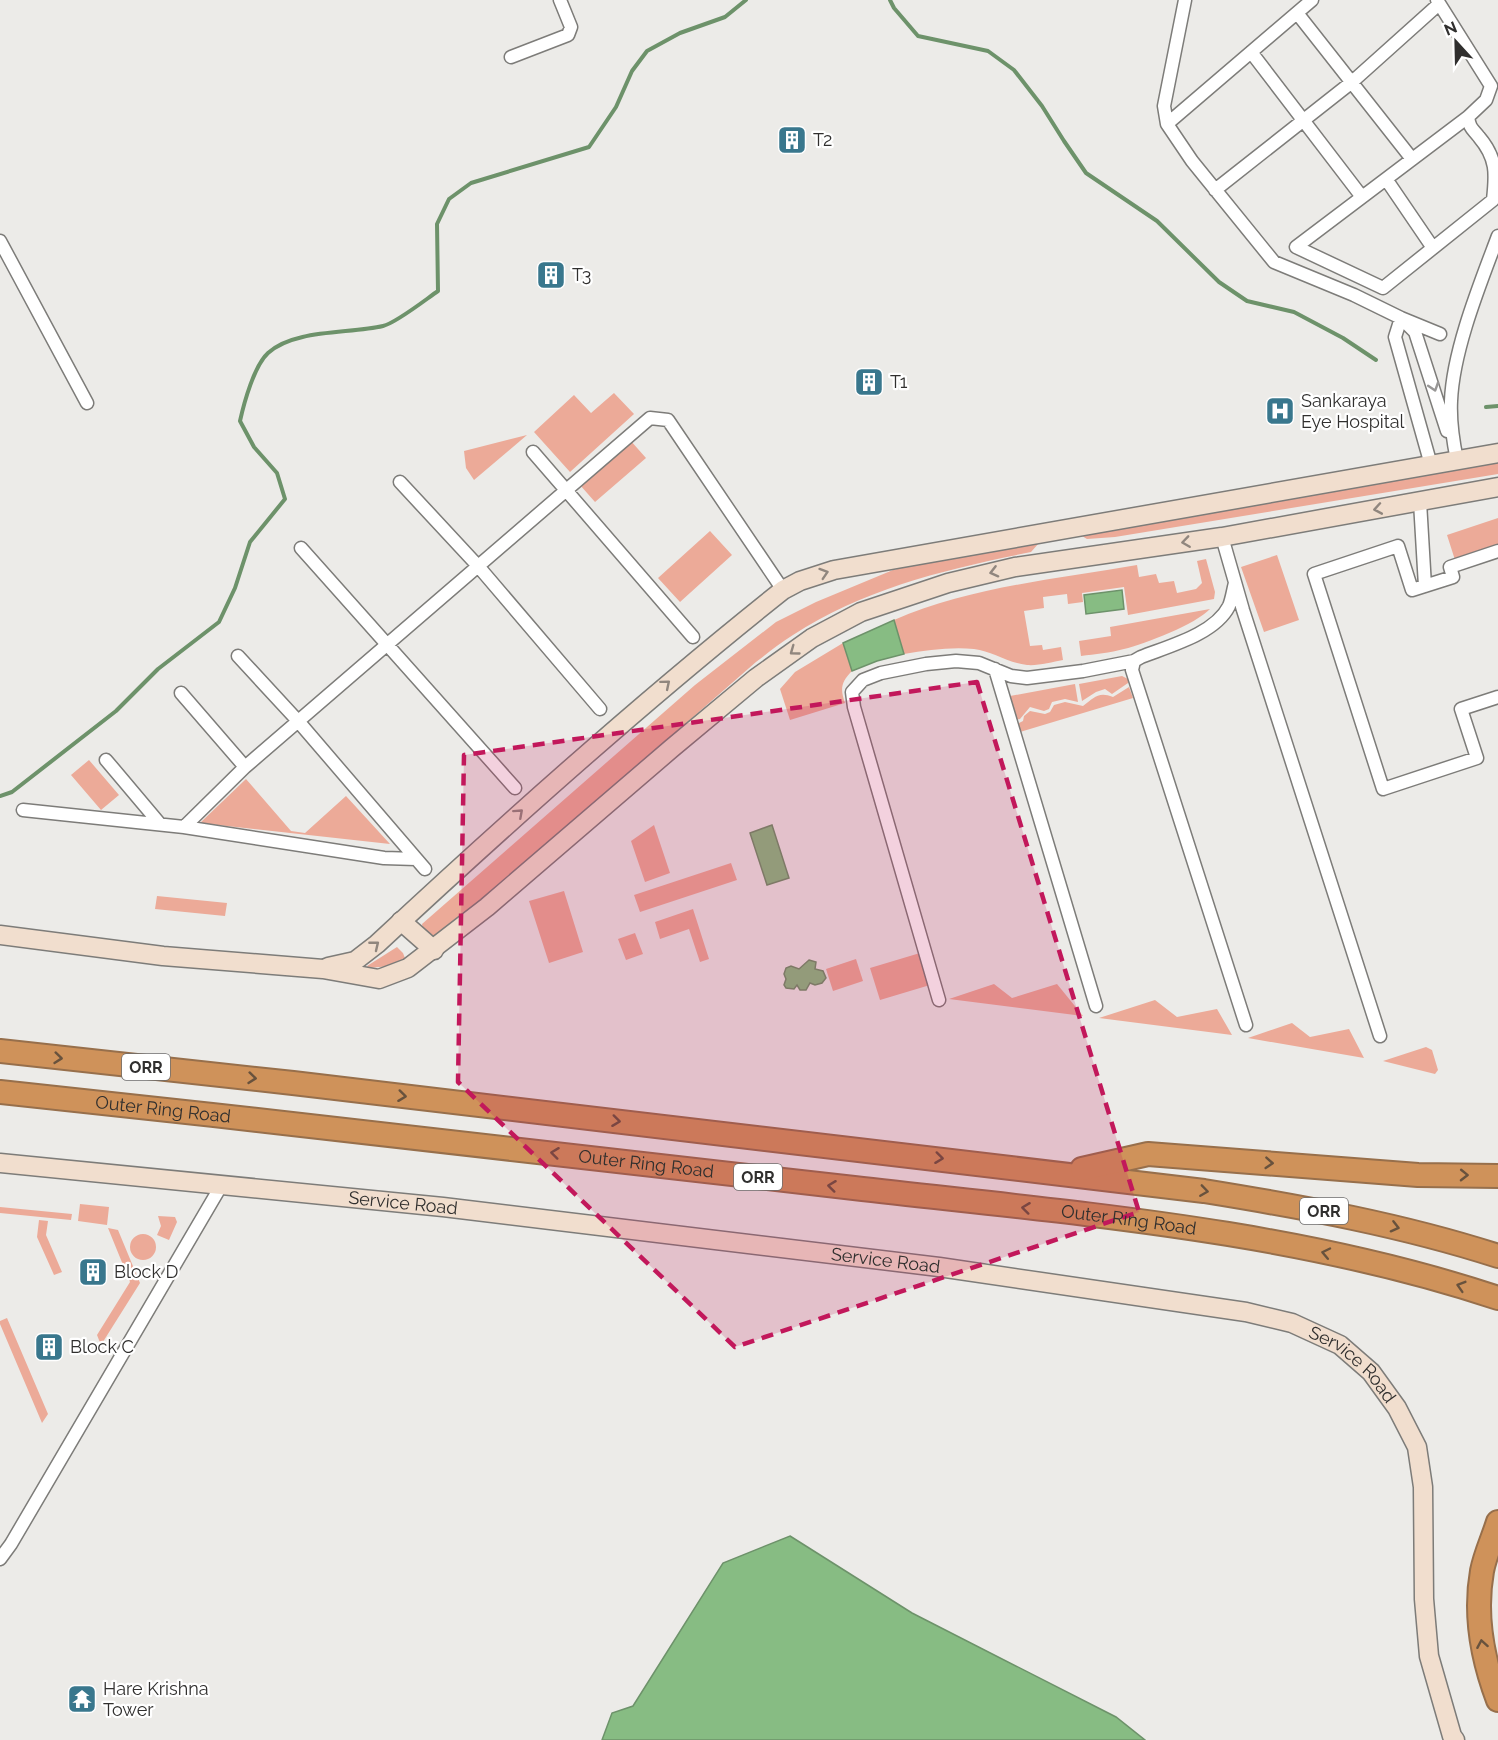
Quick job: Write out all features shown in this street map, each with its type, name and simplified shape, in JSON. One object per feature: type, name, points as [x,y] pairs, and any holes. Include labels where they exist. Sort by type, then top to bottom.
[{"type":"highway","name":"ORR","points":[[0,1051],[293,1083],[1204,1191],[1318,1210],[1434,1237],[1498,1256]]},
{"type":"highway","name":"Outer Ring Road","points":[[0,1092],[269,1120],[1199,1230],[1367,1261],[1424,1275],[1498,1298]]},
{"type":"highway","points":[[1064,1173],[1148,1154],[1418,1175],[1498,1176]]},
{"type":"highway","points":[[1498,1522],[1482,1570],[1478,1622],[1485,1667],[1498,1700]]},
{"type":"main road","points":[[323,969],[355,961],[377,944],[618,725],[689,664],[783,590],[800,581],[834,570],[1498,453]]},
{"type":"main road","points":[[0,935],[163,957],[323,969],[379,979],[408,968],[434,950],[756,678],[812,638],[861,612],[948,583],[1015,567],[1222,537],[1498,487]]},
{"type":"main road","points":[[1060,530],[1065,559]]},
{"type":"main road","points":[[401,921],[434,950]]},
{"type":"main road","name":"Service Road","points":[[0,1163],[443,1207],[927,1266],[1246,1312],[1292,1323],[1340,1345],[1371,1372],[1397,1408],[1417,1447],[1423,1487],[1424,1599],[1429,1656],[1455,1740]]},
{"type":"street","points":[[511,57],[568,34],[571,27],[560,0]]},
{"type":"street","points":[[1185,0],[1164,106],[1167,124],[1192,161],[1274,262],[1440,334]]},
{"type":"street","points":[[1167,124],[1312,0]]},
{"type":"street","points":[[1215,190],[1352,82],[1438,2],[1495,85],[1486,100],[1468,117],[1296,248],[1274,262]]},
{"type":"street","points":[[1297,13],[1412,159]]},
{"type":"street","points":[[1251,52],[1362,197]]},
{"type":"street","points":[[1296,248],[1383,288],[1493,200],[1494,153],[1469,126],[1468,117]]},
{"type":"street","points":[[1386,179],[1433,248]]},
{"type":"street","points":[[1454,461],[1451,401],[1457,361],[1498,236]]},
{"type":"street","points":[[0,241],[87,403]]},
{"type":"street","points":[[1401,318],[1416,332],[1445,423],[1454,461]]},
{"type":"street","points":[[1401,318],[1395,337],[1431,465]]},
{"type":"street","points":[[1398,348],[1419,341]]},
{"type":"street","points":[[184,827],[245,767],[650,418],[668,420],[783,590]]},
{"type":"street","points":[[533,452],[693,637]]},
{"type":"street","points":[[400,482],[478,566],[600,709]]},
{"type":"street","points":[[1420,502],[1425,586]]},
{"type":"street","points":[[1222,537],[1380,1036]]},
{"type":"street","points":[[1498,551],[1450,567],[1453,577],[1412,590],[1398,546],[1314,574],[1383,789],[1477,758],[1461,709],[1498,697]]},
{"type":"street","points":[[301,548],[515,788]]},
{"type":"street","points":[[939,1000],[854,707],[852,692],[863,680],[903,667],[956,661],[979,663],[1011,676],[1027,678],[1083,671],[1134,661],[1209,628],[1219,620],[1229,605],[1235,582]]},
{"type":"street","points":[[23,810],[184,827],[421,864],[238,656]]},
{"type":"street","points":[[1134,661],[1132,669],[1134,681],[1246,1025]]},
{"type":"street","points":[[995,669],[1096,1006]]},
{"type":"street","points":[[181,693],[245,767]]},
{"type":"street","points":[[106,760],[160,824]]},
{"type":"street","points":[[0,1559],[221,1186]]},
{"type":"highlighted area","points":[[977,682],[1139,1212],[735,1347],[458,1082],[464,755]]},
{"type":"shaded area","points":[[614,393],[634,414],[570,472],[534,432],[574,395],[591,413]]},
{"type":"shaded area","points":[[527,435],[474,480],[466,468],[464,451]]},
{"type":"shaded area","points":[[630,440],[646,458],[595,502],[580,485]]},
{"type":"shaded area","points":[[1498,461],[1498,474],[1115,537],[1087,539],[1082,536],[1081,531]]},
{"type":"shaded area","points":[[1498,518],[1498,546],[1455,560],[1447,535]]},
{"type":"shaded area","points":[[710,531],[732,555],[680,602],[658,578]]},
{"type":"shaded area","points":[[1040,537],[1039,543],[1031,552],[908,582],[849,605],[788,638],[756,662],[439,939],[430,939],[424,934],[422,924],[695,685],[776,622],[816,602],[893,570]]},
{"type":"shaded area","points":[[1277,555],[1299,620],[1264,632],[1241,567]]},
{"type":"shaded area","points":[[1206,559],[1215,592],[1214,599],[1128,615],[1124,587],[1082,593],[1083,602],[1068,604],[1067,594],[1043,597],[1044,608],[1024,611],[1030,646],[1042,645],[1043,650],[1061,647],[1063,660],[1050,663],[1020,664],[981,650],[965,648],[904,654],[894,620],[953,599],[983,592],[1137,565],[1139,577],[1156,574],[1159,583],[1174,581],[1177,593],[1196,589],[1202,583],[1197,561]]},
{"type":"shaded area","points":[[1122,590],[1124,609],[1086,614],[1084,595]]},
{"type":"shaded area","points":[[1210,609],[1194,621],[1144,643],[1113,652],[1081,656],[1079,641],[1111,636],[1110,627]]},
{"type":"shaded area","points":[[894,620],[904,654],[852,671],[843,643]]},
{"type":"shaded area","points":[[843,643],[852,671],[842,686],[845,703],[790,720],[780,689],[795,672]]},
{"type":"shaded area","points":[[1122,676],[1128,679],[1128,683],[1112,694],[1105,689],[1082,701],[1079,684]]},
{"type":"shaded area","points":[[1075,684],[1078,702],[1065,699],[1052,702],[1049,709],[1044,711],[1030,707],[1020,719],[1015,720],[1008,699],[1010,696]]},
{"type":"shaded area","points":[[1129,687],[1133,698],[1020,732],[1017,724],[1023,721],[1024,716],[1030,711],[1045,714],[1050,712],[1054,705],[1065,702],[1083,706],[1096,696],[1113,697]]},
{"type":"shaded area","points":[[89,760],[119,795],[101,810],[71,775]]},
{"type":"shaded area","points":[[246,779],[291,831],[305,833],[346,796],[390,844],[200,823]]},
{"type":"shaded area","points":[[654,825],[670,873],[645,882],[631,841]]},
{"type":"shaded area","points":[[772,825],[789,878],[767,885],[750,833]]},
{"type":"shaded area","points":[[731,863],[737,880],[640,912],[634,895]]},
{"type":"shaded area","points":[[564,891],[583,952],[549,963],[529,901]]},
{"type":"shaded area","points":[[157,896],[227,903],[225,916],[155,909]]},
{"type":"shaded area","points":[[693,909],[709,959],[700,962],[689,929],[660,939],[655,922]]},
{"type":"shaded area","points":[[635,933],[643,954],[626,960],[618,939]]},
{"type":"shaded area","points":[[397,947],[403,953],[406,961],[391,966],[368,968],[367,966]]},
{"type":"shaded area","points":[[920,953],[930,985],[880,1000],[870,968]]},
{"type":"shaded area","points":[[856,959],[863,981],[833,991],[826,969]]},
{"type":"shaded area","points":[[809,960],[816,962],[815,969],[823,971],[826,978],[822,983],[815,985],[810,983],[806,990],[800,990],[797,985],[794,989],[786,988],[784,974],[786,968],[791,966],[799,969]]},
{"type":"shaded area","points":[[994,984],[1012,998],[1057,984],[1083,1016],[949,999]]},
{"type":"shaded area","points":[[1155,1000],[1177,1017],[1217,1009],[1232,1035],[1099,1018]]},
{"type":"shaded area","points":[[1292,1023],[1310,1037],[1349,1029],[1364,1058],[1248,1038]]},
{"type":"shaded area","points":[[1426,1047],[1432,1050],[1438,1070],[1435,1074],[1383,1061]]},
{"type":"shaded area","points":[[80,1204],[109,1207],[107,1225],[78,1221]]},
{"type":"shaded area","points":[[0,1207],[72,1214],[71,1220],[0,1213]]},
{"type":"shaded area","points":[[158,1216],[175,1217],[177,1222],[169,1240],[157,1235],[161,1226]]},
{"type":"shaded area","points":[[39,1220],[48,1221],[46,1235],[62,1272],[54,1275],[37,1237]]},
{"type":"shaded area","points":[[108,1228],[118,1230],[140,1283],[101,1345],[97,1335],[130,1282]]},
{"type":"shaded area","points":[[143,1234],[152,1238],[156,1247],[152,1256],[143,1260],[134,1256],[130,1247],[134,1238]]},
{"type":"shaded area","points":[[7,1318],[48,1414],[42,1423],[0,1324],[0,1321]]},
{"type":"shaded area","points":[[790,1536],[912,1613],[1116,1717],[1145,1740],[602,1740],[612,1713],[633,1706],[723,1563]]},
{"type":"waterway","points":[[0,796],[12,792],[116,711],[158,669],[219,622],[235,588],[250,542],[285,499],[277,473],[254,447],[240,421],[254,375],[268,353],[279,345],[307,336],[389,324],[438,291],[437,224],[449,199],[471,183],[589,147],[616,107],[632,71],[647,51],[680,33],[725,17],[746,0]]},
{"type":"waterway","points":[[890,0],[918,36],[988,51],[1014,70],[1042,106],[1086,173],[1157,221],[1219,282],[1247,301],[1294,312],[1343,338],[1376,360]]},
{"type":"waterway","points":[[1486,407],[1498,406]]},
{"type":"place","name":"T2","points":[[792,140]]},
{"type":"place","name":"T3","points":[[551,275]]},
{"type":"place","name":"T1","points":[[869,382]]},
{"type":"place","name":"Sankaraya Eye Hospital","points":[[1280,411]]},
{"type":"place","name":"Block D","points":[[93,1272]]},
{"type":"place","name":"Block C","points":[[49,1347]]},
{"type":"place","name":"Hare Krishna Tower","points":[[82,1699]]}]
